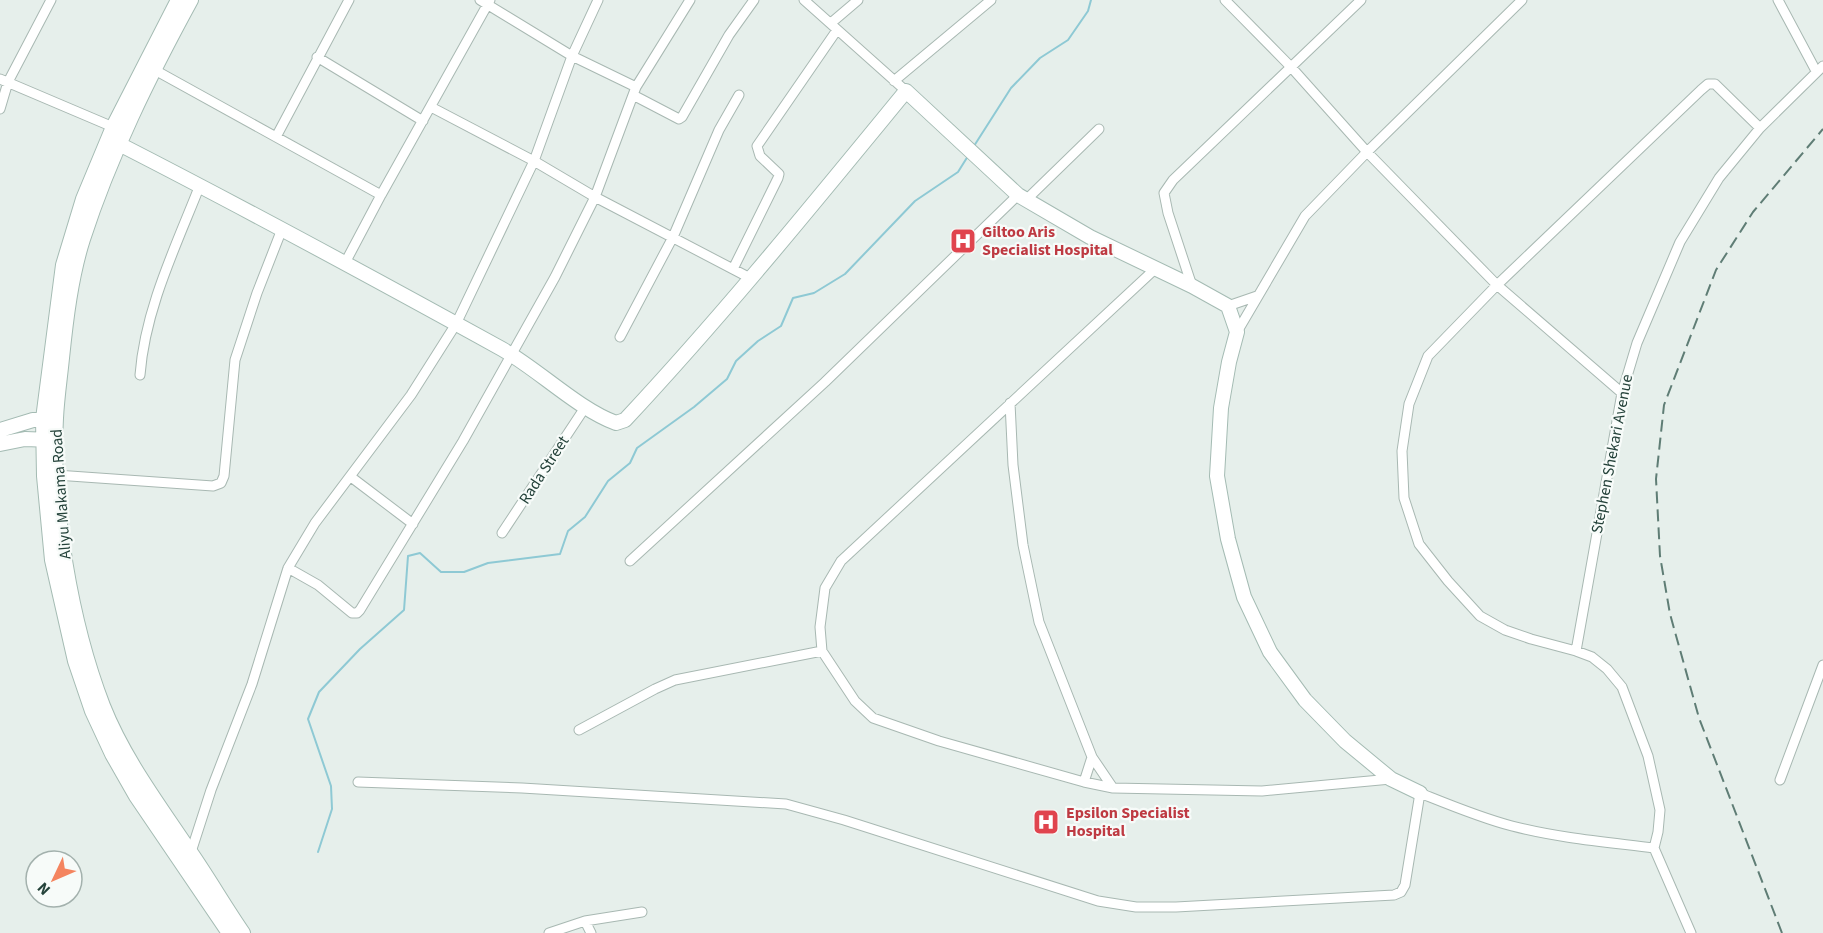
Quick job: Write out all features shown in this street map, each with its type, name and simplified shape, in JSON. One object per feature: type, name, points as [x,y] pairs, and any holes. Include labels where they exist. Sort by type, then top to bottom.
[{"type":"street","points":[[0,109],[4,80],[51,0]]},
{"type":"street","name":"Aliyu Makama Road","points":[[178,0],[113,127],[83,199],[63,265],[44,476],[52,560],[75,661],[92,711],[112,754],[136,796],[243,933]]},
{"type":"street","name":"Aliyu Makama Road","points":[[49,419],[66,317],[83,240],[119,144],[153,69],[191,0]]},
{"type":"street","points":[[276,137],[349,0]]},
{"type":"street","points":[[191,852],[211,790],[252,684],[288,568],[315,523],[411,394],[456,324],[534,161],[572,56],[598,0]]},
{"type":"street","points":[[288,568],[318,585],[352,613],[357,614],[463,441],[555,277],[596,197],[634,91],[690,0]]},
{"type":"street","points":[[345,263],[431,107],[486,1],[572,56],[679,118],[682,117],[729,35],[754,0]]},
{"type":"street","points":[[804,0],[1022,198],[1090,237],[1228,306],[1237,332]]},
{"type":"street","points":[[733,269],[778,178],[778,174],[760,156],[757,146],[834,26],[858,0]]},
{"type":"street","points":[[894,81],[991,0]]},
{"type":"street","points":[[1225,0],[1291,67],[1367,152],[1497,285],[1622,393]]},
{"type":"street","points":[[1192,286],[1168,213],[1164,193],[1173,180],[1361,0]]},
{"type":"street","points":[[1522,0],[1305,216],[1237,332],[1221,408],[1217,476],[1228,539],[1244,597],[1270,652],[1305,700],[1346,741],[1391,778],[1456,808],[1511,826],[1564,837],[1653,848]]},
{"type":"street","points":[[1778,0],[1820,69]]},
{"type":"street","points":[[317,57],[423,121]]},
{"type":"street","points":[[153,69],[381,195]]},
{"type":"street","name":"Stephen Shekari Avenue","points":[[1576,651],[1622,393],[1637,343],[1680,242],[1719,178],[1760,128],[1820,69]]},
{"type":"street","points":[[4,80],[113,127]]},
{"type":"street","points":[[1690,933],[1653,848],[1658,832],[1660,810],[1648,756],[1622,687],[1607,669],[1592,657],[1505,630],[1480,616],[1419,544],[1404,498],[1402,452],[1409,404],[1428,356],[1497,285],[1708,84],[1715,84],[1760,128]]},
{"type":"street","points":[[119,144],[200,185],[511,354],[607,420],[616,423],[625,420],[686,355],[752,279],[906,91]]},
{"type":"street","points":[[621,336],[673,237],[719,130],[739,95]]},
{"type":"street","points":[[431,107],[752,279]]},
{"type":"street","points":[[630,561],[1099,129]]},
{"type":"street","points":[[140,375],[142,353],[161,284],[200,185]]},
{"type":"street","points":[[56,475],[213,486],[221,483],[224,476],[235,360],[257,293],[282,229]]},
{"type":"street","points":[[1173,277],[1182,254]]},
{"type":"street","points":[[1155,269],[842,561],[825,588],[820,627],[822,651],[855,701],[873,718],[939,741],[1084,782],[1113,788],[1262,790],[1391,778]]},
{"type":"street","points":[[1228,306],[1257,296]]},
{"type":"street","points":[[1010,403],[1013,465],[1023,545],[1039,622],[1092,758],[1113,788]]},
{"type":"street","name":"Rada Street","points":[[502,533],[586,406]]},
{"type":"street","points":[[0,430],[33,420],[49,419]]},
{"type":"street","points":[[0,444],[25,439],[49,440]]},
{"type":"street","name":"Aliyu Makama Road","points":[[49,440],[56,475],[64,558],[85,647],[103,706],[147,790],[191,852],[229,933]]},
{"type":"street","points":[[351,477],[413,524]]},
{"type":"street","points":[[579,730],[655,689],[675,681],[822,651]]},
{"type":"street","points":[[1780,780],[1823,665]]},
{"type":"street","points":[[1084,782],[1092,758]]},
{"type":"street","points":[[358,782],[522,788],[786,804],[844,820],[1098,901],[1136,908],[1394,895],[1401,892],[1405,885],[1420,793]]},
{"type":"street","points":[[549,933],[585,921],[642,912]]},
{"type":"street","points":[[585,921],[591,933]]},
{"type":"waterway","points":[[974,146],[1011,88],[1040,58],[1068,40],[1088,11],[1091,0]]},
{"type":"waterway","points":[[318,852],[332,809],[331,786],[308,719],[319,692],[360,649],[404,610],[408,556],[420,553],[441,572],[464,572],[488,563],[560,554],[568,531],[585,517],[608,481],[630,463],[637,448],[694,407],[727,379],[736,361],[758,341],[781,326],[793,298],[814,293],[845,274],[915,201],[958,172],[968,156]]},
{"type":"railway","points":[[1782,933],[1699,718],[1670,614],[1660,556],[1656,479],[1664,405],[1716,270],[1753,212],[1823,129]]},
{"type":"place","name":"Giltoo Aris Specialist Hospital","points":[[963,241]]},
{"type":"place","name":"Epsilon Specialist Hospital","points":[[1046,822]]}]
